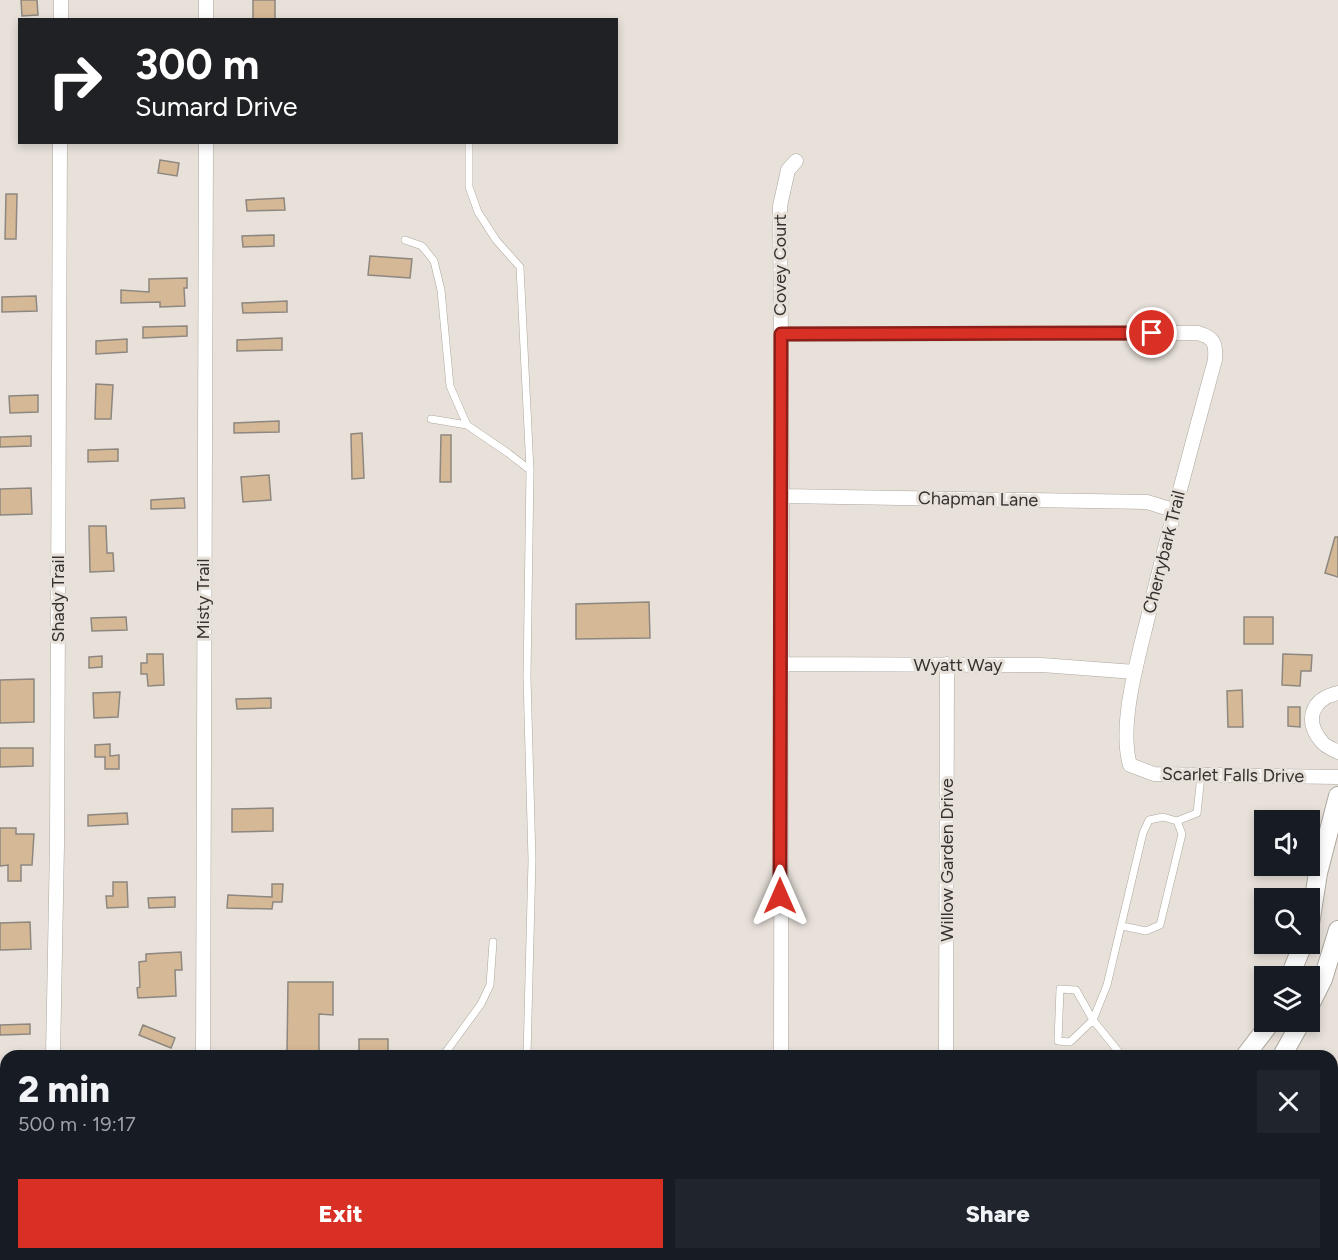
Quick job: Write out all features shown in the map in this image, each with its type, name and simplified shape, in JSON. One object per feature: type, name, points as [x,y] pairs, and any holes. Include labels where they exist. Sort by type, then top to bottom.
[{"type":"main road","points":[[1316,888],[1338,796]]},
{"type":"main road","points":[[1320,985],[1338,930]]},
{"type":"main road","points":[[1250,1050],[1263,1032]]},
{"type":"main road","points":[[1285,1050],[1295,1032]]},
{"type":"street","points":[[61,0],[61,18]]},
{"type":"street","points":[[206,0],[206,18]]},
{"type":"street","name":"Shady Trail","points":[[52,1050],[57,845],[60,144]]},
{"type":"street","name":"Misty Trail","points":[[203,1050],[206,144]]},
{"type":"street","name":"Covey Court","points":[[781,1050],[780,206],[788,170],[796,161]]},
{"type":"street","name":"Cherrybark Trail","points":[[781,334],[1198,333],[1209,336],[1216,347],[1215,360],[1173,510],[1135,672],[1125,750],[1130,765]]},
{"type":"street","name":"Chapman Lane","points":[[782,496],[1147,501],[1173,510]]},
{"type":"street","name":"Wyatt Way","points":[[781,664],[1042,665],[1135,672]]},
{"type":"street","name":"Willow Garden Drive","points":[[946,1050],[947,664]]},
{"type":"street","points":[[1338,693],[1327,695],[1318,701],[1313,716],[1313,728],[1323,744],[1338,752]]},
{"type":"street","name":"Scarlet Falls Drive","points":[[1130,765],[1154,774],[1338,777]]},
{"type":"lane","points":[[469,144],[469,188],[478,212],[496,240],[520,267],[530,470],[527,677],[532,860],[527,1050]]},
{"type":"lane","points":[[405,240],[422,246],[434,261],[441,290],[450,386],[467,425]]},
{"type":"lane","points":[[431,419],[467,425],[530,470]]},
{"type":"lane","points":[[1117,1050],[1093,1020],[1076,990],[1060,990],[1058,1041],[1070,1041],[1093,1020],[1107,984],[1143,833],[1149,820],[1163,817],[1177,821],[1197,813],[1201,776]]},
{"type":"lane","points":[[1122,926],[1146,932],[1160,925],[1182,834],[1177,821]]},
{"type":"lane","points":[[446,1050],[481,1004],[490,985],[493,942]]},
{"type":"building","points":[[21,0],[37,0],[38,15],[22,16]]},
{"type":"building","points":[[253,0],[275,0],[275,18],[253,18]]},
{"type":"building","points":[[160,160],[179,163],[177,176],[158,173]]},
{"type":"building","points":[[6,194],[17,194],[16,239],[5,239]]},
{"type":"building","points":[[284,198],[285,210],[247,211],[246,200]]},
{"type":"building","points":[[274,235],[274,246],[243,247],[242,236]]},
{"type":"building","points":[[370,256],[412,259],[410,278],[368,275]]},
{"type":"building","points":[[187,278],[187,288],[184,288],[185,306],[160,307],[160,302],[121,303],[121,290],[149,292],[149,279]]},
{"type":"building","points":[[36,296],[37,311],[2,312],[2,297]]},
{"type":"building","points":[[287,301],[287,312],[243,313],[242,303]]},
{"type":"building","points":[[187,326],[187,336],[143,338],[143,327]]},
{"type":"building","points":[[282,338],[282,350],[237,351],[237,340]]},
{"type":"building","points":[[127,339],[127,352],[96,354],[96,341]]},
{"type":"building","points":[[96,384],[113,385],[111,419],[95,419]]},
{"type":"building","points":[[38,395],[38,412],[10,413],[9,396]]},
{"type":"building","points":[[279,421],[279,432],[234,433],[234,423]]},
{"type":"building","points":[[362,433],[364,478],[352,479],[351,434]]},
{"type":"building","points":[[441,435],[451,435],[451,482],[440,482]]},
{"type":"building","points":[[31,436],[31,446],[0,447],[0,437]]},
{"type":"building","points":[[118,449],[118,461],[88,462],[88,450]]},
{"type":"building","points":[[269,475],[271,500],[243,502],[241,477]]},
{"type":"building","points":[[31,488],[32,514],[0,515],[0,489]]},
{"type":"building","points":[[184,498],[185,508],[151,509],[151,500]]},
{"type":"building","points":[[89,526],[106,526],[107,553],[113,553],[114,571],[90,572]]},
{"type":"building","points":[[1335,537],[1338,537],[1338,577],[1325,573]]},
{"type":"building","points":[[649,602],[650,638],[576,639],[576,604]]},
{"type":"building","points":[[126,617],[127,630],[92,631],[91,618]]},
{"type":"building","points":[[1244,617],[1273,617],[1273,644],[1244,644]]},
{"type":"building","points":[[147,654],[163,654],[164,685],[148,686],[147,674],[141,674],[141,663],[147,663]]},
{"type":"building","points":[[1283,654],[1312,655],[1311,671],[1301,671],[1300,686],[1282,685]]},
{"type":"building","points":[[102,656],[102,667],[89,668],[89,657]]},
{"type":"building","points":[[34,679],[34,722],[0,723],[0,680]]},
{"type":"building","points":[[1242,690],[1243,727],[1228,727],[1227,691]]},
{"type":"building","points":[[120,692],[118,717],[94,718],[93,693]]},
{"type":"building","points":[[271,698],[271,708],[237,709],[236,699]]},
{"type":"building","points":[[1288,707],[1300,707],[1300,727],[1288,726]]},
{"type":"building","points":[[110,744],[110,756],[119,755],[119,769],[105,769],[105,757],[95,757],[95,745]]},
{"type":"building","points":[[0,748],[33,748],[33,766],[0,767]]},
{"type":"building","points":[[273,808],[273,831],[232,832],[232,809]]},
{"type":"building","points":[[127,813],[128,824],[88,826],[88,815]]},
{"type":"building","points":[[0,828],[16,828],[16,834],[34,834],[32,865],[21,865],[21,881],[8,881],[8,865],[0,866]]},
{"type":"building","points":[[113,882],[127,882],[128,907],[107,908],[106,896],[113,896]]},
{"type":"building","points":[[272,884],[283,884],[282,902],[273,902],[272,909],[227,908],[228,895],[272,897]]},
{"type":"building","points":[[175,897],[175,907],[149,908],[148,898]]},
{"type":"building","points":[[30,922],[31,949],[0,950],[0,923]]},
{"type":"building","points":[[181,952],[182,970],[175,970],[176,996],[138,998],[139,962],[146,961],[146,954]]},
{"type":"building","points":[[288,982],[333,982],[333,1015],[319,1014],[319,1050],[287,1050]]},
{"type":"building","points":[[30,1024],[30,1034],[0,1035],[0,1025]]},
{"type":"building","points":[[143,1025],[175,1038],[171,1048],[139,1035]]},
{"type":"building","points":[[359,1039],[388,1039],[388,1050],[359,1050]]},
{"type":"route","points":[[780,896],[781,334],[1152,333]]}]
